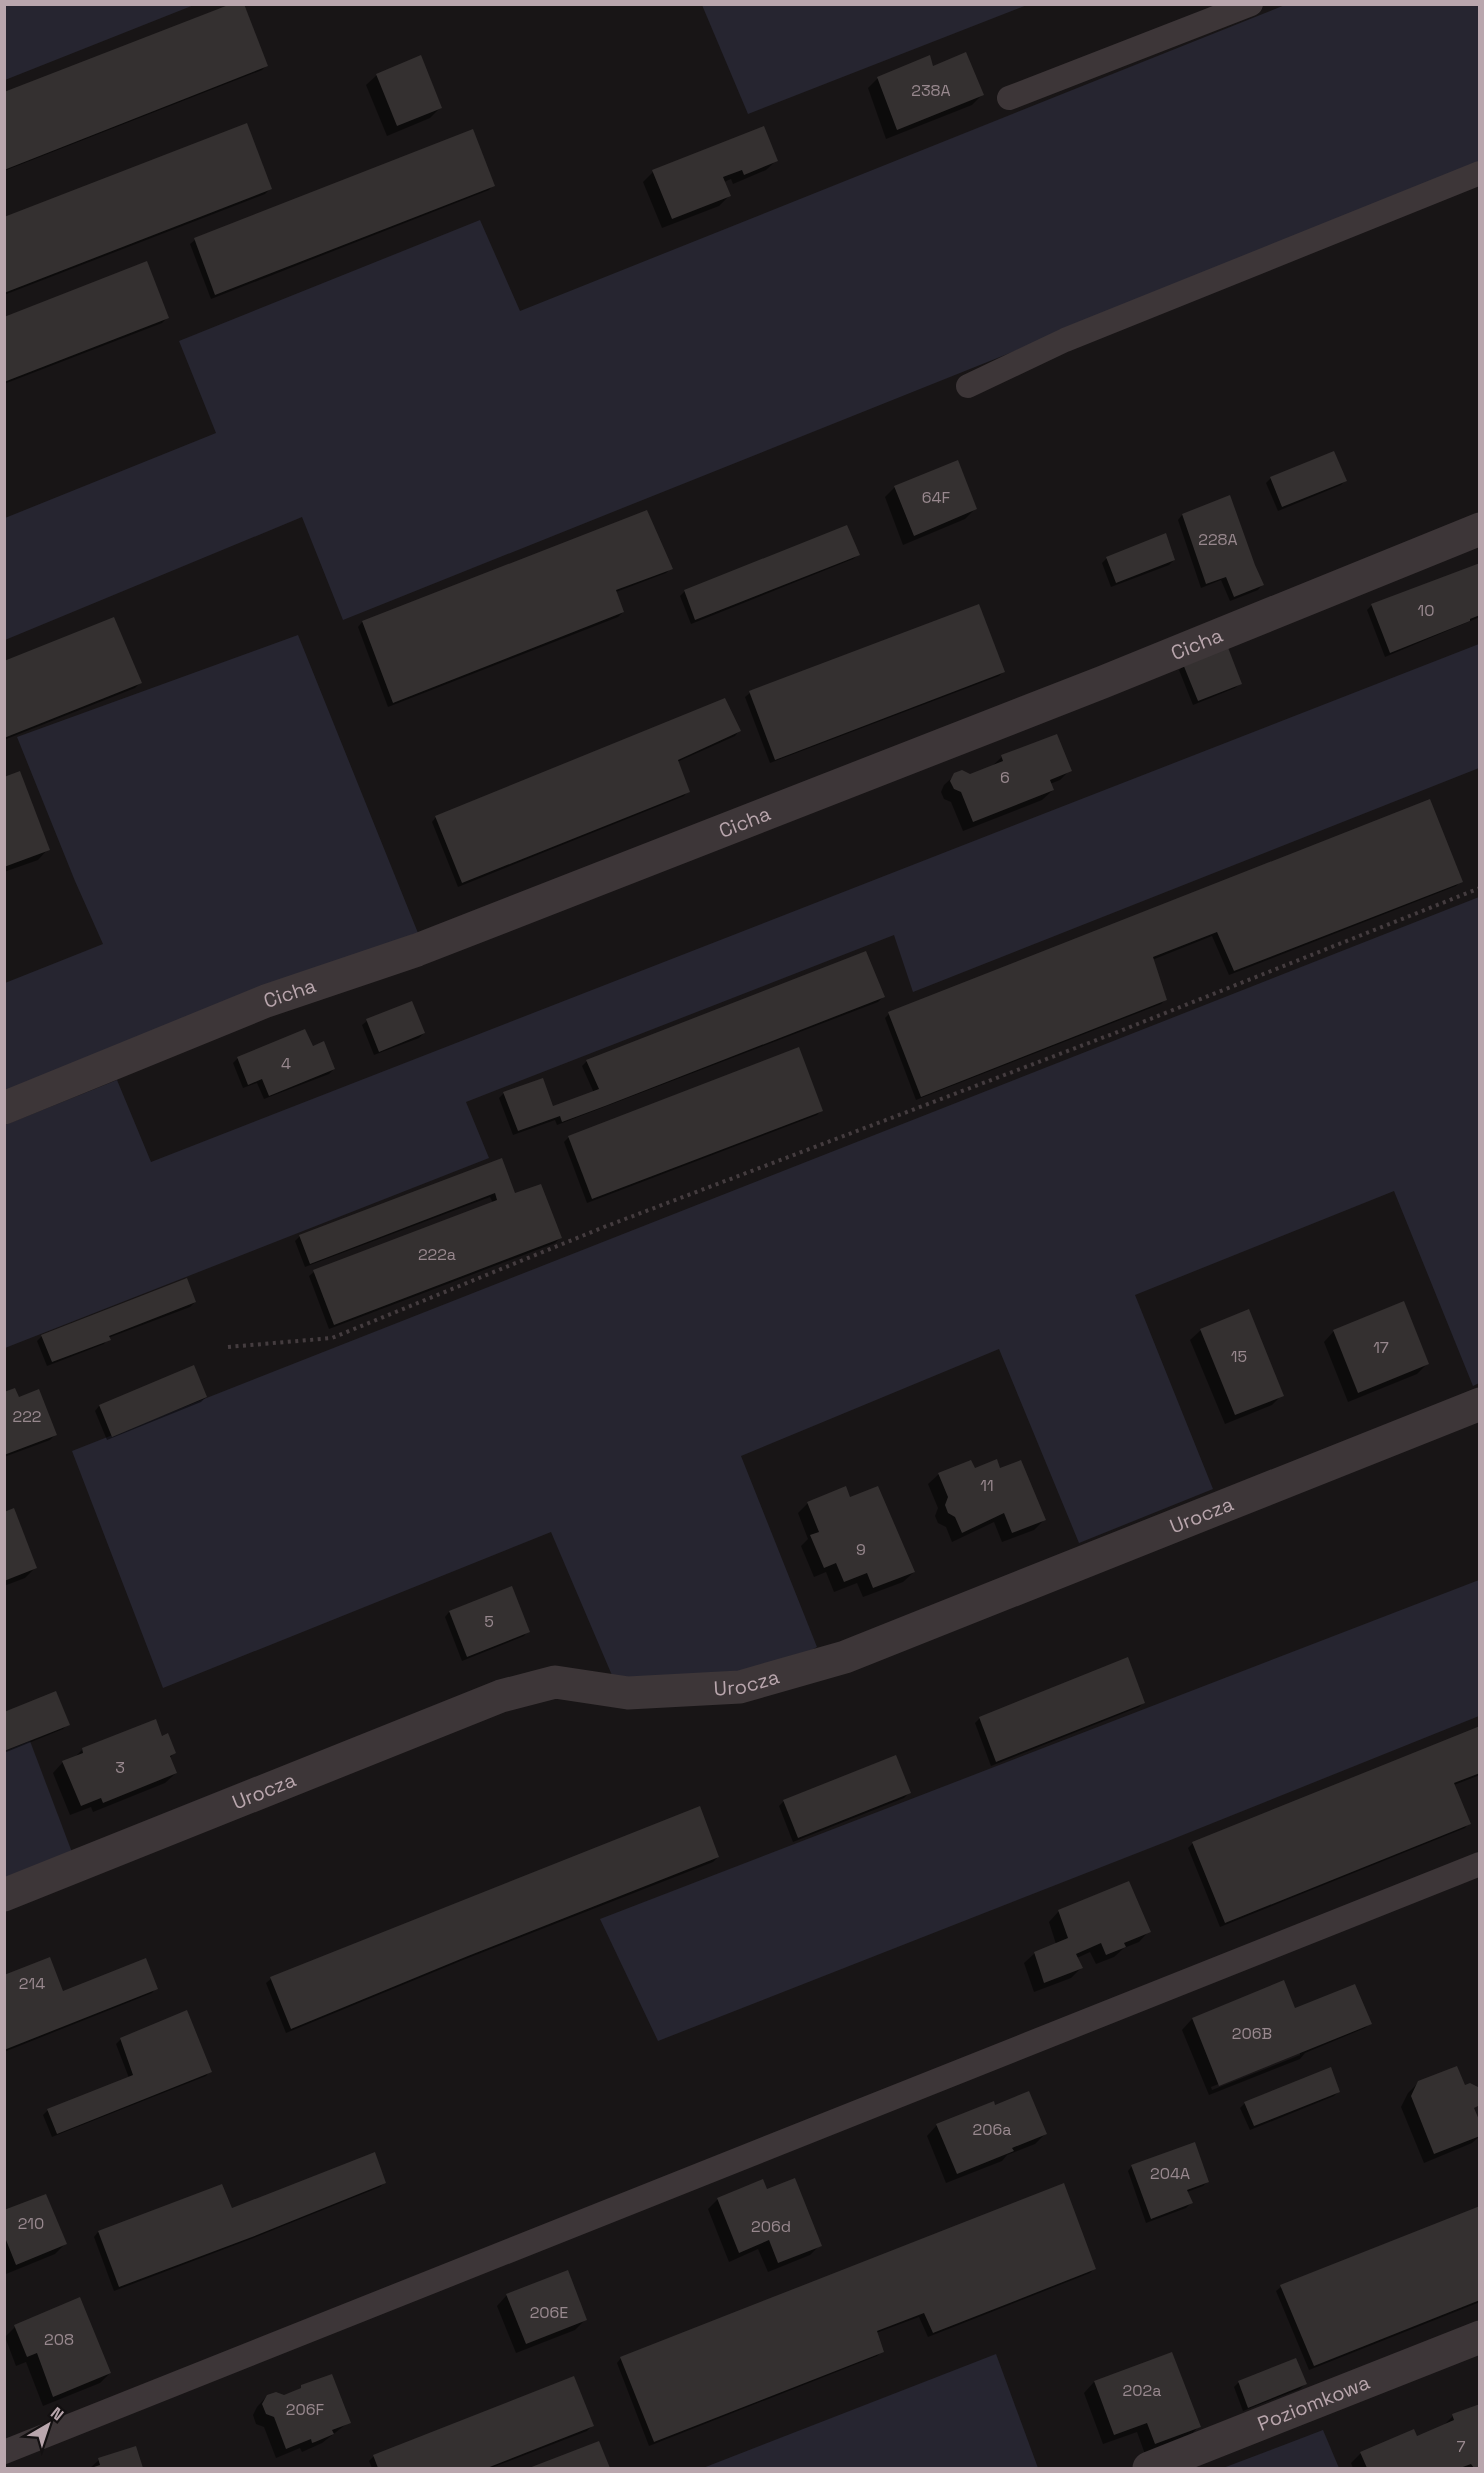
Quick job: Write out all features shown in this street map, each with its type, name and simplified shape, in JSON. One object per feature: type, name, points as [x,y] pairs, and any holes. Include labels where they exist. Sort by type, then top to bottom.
[{"type":"street","name":"Cicha","points":[[4,1108],[266,1001],[428,946],[1103,682],[1479,529]]},
{"type":"street","name":"Urocza","points":[[4,1895],[501,1696],[555,1682],[628,1693],[740,1687],[844,1657],[1479,1404]]},
{"type":"street","name":"Poziomkowa","points":[[1149,2469],[1479,2337]]},
{"type":"lane","points":[[1009,98],[1251,4]]},
{"type":"lane","points":[[968,386],[1065,340],[1479,173]]},
{"type":"lane","points":[[4,2452],[1479,1863]]},
{"type":"path","points":[[228,1347],[332,1338],[604,1227],[1115,1033],[1479,888]]},
{"type":"shaded area","points":[[5,4],[194,4],[194,5],[5,80]]},
{"type":"shaded area","points":[[702,4],[1027,5],[748,114]]},
{"type":"shaded area","points":[[1285,5],[1479,5],[1479,165],[343,620],[302,517],[5,640],[5,518],[216,433],[179,341],[480,220],[520,311]]},
{"type":"shaded area","points":[[298,635],[420,938],[5,1101],[5,983],[103,944],[17,737]]},
{"type":"shaded area","points":[[1479,644],[1479,768],[913,992],[894,935],[466,1102],[489,1158],[5,1348],[5,1125],[117,1080],[151,1162]]},
{"type":"shaded area","points":[[1479,897],[1479,1383],[1473,1386],[1394,1191],[1135,1295],[1213,1489],[1079,1543],[999,1349],[741,1456],[817,1647],[796,1657],[746,1671],[718,1675],[614,1680],[551,1532],[163,1688],[72,1451]]},
{"type":"shaded area","points":[[1479,1580],[1479,1716],[658,2041],[600,1919]]},
{"type":"shaded area","points":[[30,1741],[73,1855],[5,1882],[5,1751]]},
{"type":"shaded area","points":[[996,2354],[1038,2468],[703,2468]]},
{"type":"shaded area","points":[[1323,2430],[1339,2468],[1223,2468]]},
{"type":"building","points":[[231,4],[244,4],[268,66],[4,170],[4,92]]},
{"type":"building","points":[[966,52],[984,95],[897,130],[877,77],[930,55],[933,66]]},
{"type":"building","points":[[421,55],[442,108],[397,126],[376,74]]},
{"type":"building","points":[[247,123],[272,189],[4,293],[4,217]]},
{"type":"building","points":[[764,126],[778,161],[744,175],[742,170],[723,177],[731,196],[672,219],[652,170]]},
{"type":"building","points":[[473,129],[495,186],[215,295],[194,238]]},
{"type":"building","points":[[147,261],[169,318],[4,382],[4,317]]},
{"type":"building","points":[[1334,451],[1347,481],[1282,507],[1270,477]]},
{"type":"building","points":[[958,460],[977,509],[914,536],[894,486]]},
{"type":"building","points":[[1230,495],[1264,585],[1234,597],[1226,577],[1206,584],[1182,514]]},
{"type":"building","points":[[647,510],[673,569],[616,590],[624,612],[393,703],[362,621]]},
{"type":"building","points":[[847,525],[860,555],[695,620],[684,590]]},
{"type":"building","points":[[1166,533],[1175,560],[1116,583],[1106,557]]},
{"type":"building","points":[[1480,563],[1480,615],[1390,653],[1371,604]]},
{"type":"building","points":[[979,604],[1005,672],[775,760],[749,691]]},
{"type":"building","points":[[114,617],[142,683],[4,738],[4,661]]},
{"type":"building","points":[[1227,645],[1242,684],[1198,701],[1183,664]]},
{"type":"building","points":[[725,698],[741,731],[678,760],[690,792],[462,883],[435,816]]},
{"type":"building","points":[[1057,734],[1072,771],[1050,780],[1054,790],[973,822],[961,792],[954,789],[950,781],[954,773],[962,770],[970,774],[1003,761],[1001,755]]},
{"type":"building","points":[[20,771],[50,850],[4,867],[4,777]]},
{"type":"building","points":[[1430,799],[1463,882],[1234,971],[1217,932],[1153,957],[1167,1000],[921,1097],[888,1012]]},
{"type":"building","points":[[866,951],[885,997],[562,1122],[560,1116],[518,1131],[503,1092],[543,1078],[553,1106],[599,1089],[586,1060]]},
{"type":"building","points":[[412,1001],[425,1033],[379,1052],[366,1019]]},
{"type":"building","points":[[305,1029],[313,1046],[324,1041],[335,1069],[269,1096],[262,1079],[248,1085],[237,1057]]},
{"type":"building","points":[[799,1047],[823,1111],[592,1199],[568,1136]]},
{"type":"building","points":[[502,1158],[515,1193],[541,1184],[562,1238],[334,1325],[313,1270],[497,1200],[495,1193],[310,1264],[299,1235]]},
{"type":"building","points":[[187,1278],[196,1302],[109,1336],[111,1340],[52,1362],[41,1335]]},
{"type":"building","points":[[1404,1301],[1429,1364],[1358,1393],[1333,1330]]},
{"type":"building","points":[[1249,1309],[1284,1396],[1235,1415],[1200,1329]]},
{"type":"building","points":[[194,1365],[207,1397],[112,1437],[99,1405]]},
{"type":"building","points":[[15,1388],[19,1397],[39,1389],[57,1435],[4,1455],[4,1392]]},
{"type":"building","points":[[997,1459],[1000,1468],[1021,1460],[1046,1520],[1012,1533],[1004,1513],[962,1533],[955,1517],[948,1513],[945,1505],[948,1497],[938,1473],[971,1460],[975,1468]]},
{"type":"building","points":[[846,1486],[850,1497],[878,1486],[915,1572],[873,1588],[867,1573],[844,1582],[836,1563],[824,1568],[810,1535],[819,1532],[807,1502]]},
{"type":"building","points":[[14,1508],[37,1568],[4,1581],[4,1512]]},
{"type":"building","points":[[512,1586],[530,1632],[467,1657],[449,1611]]},
{"type":"building","points":[[1128,1657],[1145,1703],[996,1762],[979,1717]]},
{"type":"building","points":[[56,1691],[70,1725],[4,1751],[4,1712]]},
{"type":"building","points":[[156,1719],[162,1736],[168,1733],[176,1753],[170,1756],[177,1773],[103,1803],[101,1798],[81,1806],[62,1761],[83,1753],[82,1748]]},
{"type":"building","points":[[1480,1726],[1480,1773],[1454,1783],[1471,1824],[1225,1923],[1192,1842]]},
{"type":"building","points":[[896,1755],[911,1793],[798,1838],[783,1800]]},
{"type":"building","points":[[700,1806],[719,1857],[291,2029],[270,1977]]},
{"type":"building","points":[[1129,1881],[1151,1932],[1124,1943],[1126,1947],[1106,1955],[1101,1943],[1076,1954],[1083,1968],[1044,1983],[1034,1952],[1068,1938],[1058,1910]]},
{"type":"building","points":[[50,1957],[63,1991],[146,1958],[158,1989],[4,2050],[4,1975]]},
{"type":"building","points":[[1284,1980],[1295,2008],[1355,1984],[1372,2024],[1219,2086],[1192,2018]]},
{"type":"building","points":[[187,2010],[212,2072],[57,2134],[47,2109],[133,2075],[120,2038]]},
{"type":"building","points":[[1457,2066],[1465,2085],[1470,2083],[1480,2088],[1480,2105],[1474,2108],[1480,2122],[1480,2136],[1434,2154],[1411,2096],[1418,2081]]},
{"type":"building","points":[[1331,2067],[1340,2092],[1254,2126],[1244,2102]]},
{"type":"building","points":[[1029,2091],[1047,2134],[1012,2148],[1014,2151],[957,2174],[936,2124],[994,2101],[995,2105]]},
{"type":"building","points":[[1195,2142],[1209,2182],[1187,2190],[1193,2203],[1151,2219],[1131,2165]]},
{"type":"building","points":[[375,2152],[386,2183],[119,2287],[98,2231],[222,2184],[232,2208]]},
{"type":"building","points":[[795,2178],[822,2246],[778,2263],[769,2240],[739,2253],[717,2198],[763,2179],[767,2189]]},
{"type":"building","points":[[1064,2183],[1096,2269],[933,2333],[924,2313],[877,2331],[884,2352],[654,2442],[620,2357]]},
{"type":"building","points":[[46,2194],[67,2244],[16,2265],[4,2235],[4,2210]]},
{"type":"building","points":[[1480,2206],[1480,2300],[1314,2366],[1280,2285]]},
{"type":"building","points":[[568,2270],[587,2320],[526,2344],[506,2294]]},
{"type":"building","points":[[80,2297],[111,2373],[53,2397],[37,2353],[27,2357],[14,2325]]},
{"type":"building","points":[[1172,2352],[1201,2427],[1155,2444],[1147,2423],[1114,2435],[1094,2381]]},
{"type":"building","points":[[1296,2358],[1307,2384],[1248,2408],[1238,2381]]},
{"type":"building","points":[[332,2374],[351,2423],[332,2430],[334,2434],[315,2442],[312,2443],[311,2439],[286,2449],[274,2417],[266,2414],[262,2404],[267,2395],[276,2392],[284,2395],[301,2388],[301,2385]]},
{"type":"building","points":[[574,2376],[594,2426],[487,2468],[378,2468],[373,2455]]},
{"type":"building","points":[[1480,2404],[1480,2467],[1474,2468],[1471,2464],[1460,2468],[1367,2468],[1360,2452],[1414,2429],[1417,2436],[1454,2420],[1452,2414]]},
{"type":"building","points":[[599,2441],[610,2468],[529,2468]]},
{"type":"building","points":[[136,2446],[143,2468],[91,2468],[100,2465],[98,2458]]}]
